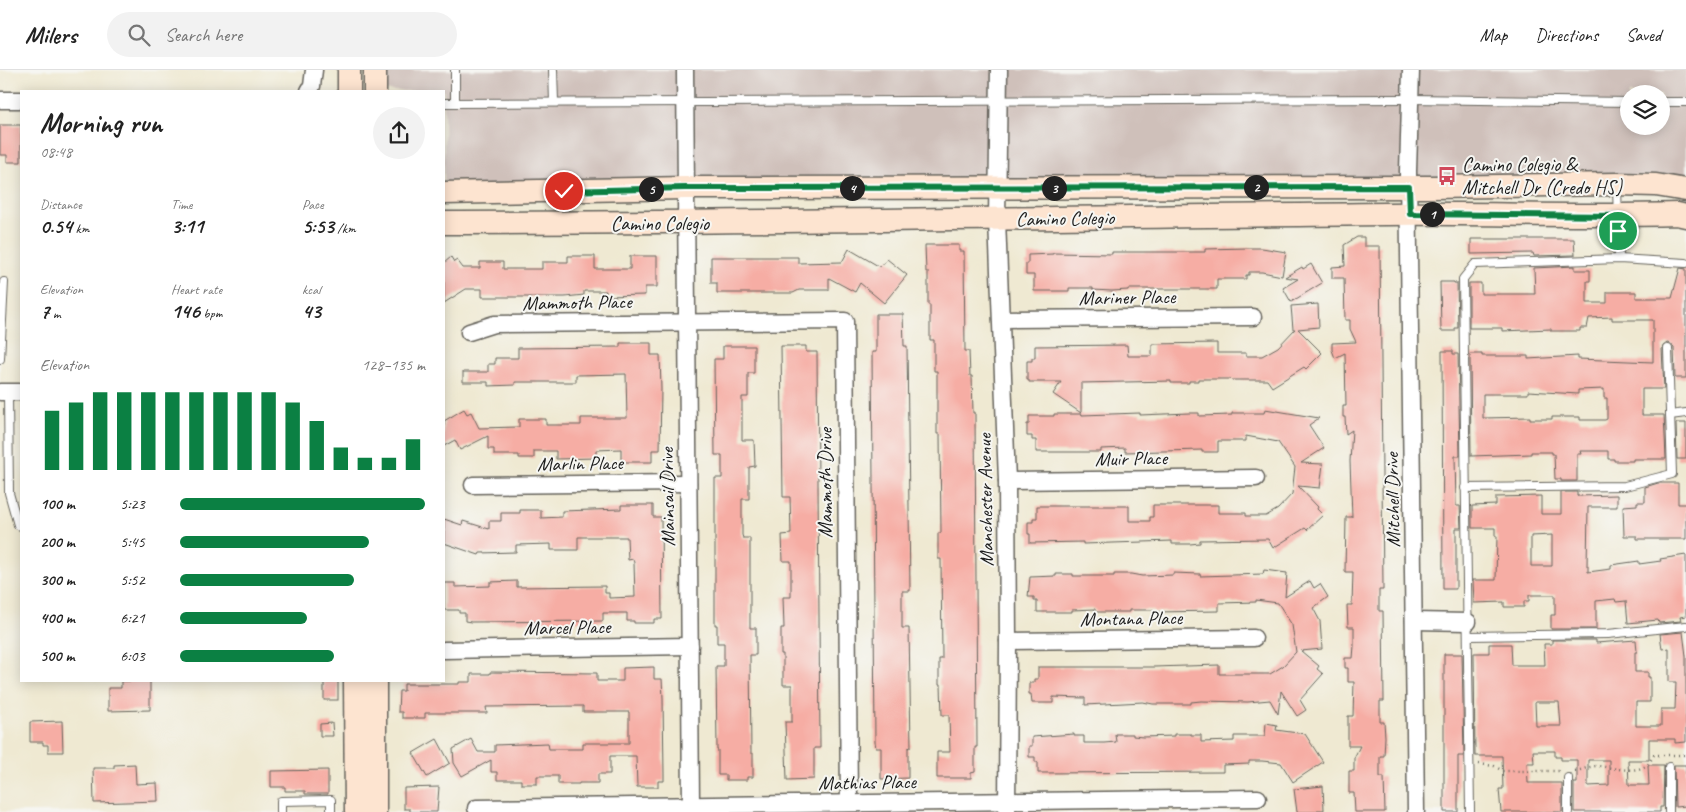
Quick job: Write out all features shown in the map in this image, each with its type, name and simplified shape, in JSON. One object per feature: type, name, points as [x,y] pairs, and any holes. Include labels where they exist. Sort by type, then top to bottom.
[{"type":"street","points":[[310,90],[314,70]]},
{"type":"street","points":[[349,70],[349,90]]},
{"type":"street","points":[[375,70],[375,90]]},
{"type":"street","name":"Mainsail Drive","points":[[685,70],[692,806]]},
{"type":"street","name":"Manchester Avenue","points":[[999,70],[997,219],[1007,481],[1007,807]]},
{"type":"street","name":"Mitchell Drive","points":[[1411,70],[1409,187],[1416,812]]},
{"type":"street","points":[[0,100],[20,100]]},
{"type":"street","name":"Camino Colegio","points":[[445,193],[685,188],[1409,187],[1617,184],[1656,185],[1686,190]]},
{"type":"street","name":"Camino Colegio","points":[[445,223],[686,223],[1410,214],[1618,216],[1677,214],[1686,216]]},
{"type":"street","name":"Mariner Place","points":[[1001,319],[1253,317]]},
{"type":"street","name":"Mammoth Drive","points":[[687,322],[846,321],[849,804]]},
{"type":"street","name":"Mammoth Place","points":[[469,332],[494,324],[687,322]]},
{"type":"street","name":"Muir Place","points":[[1007,481],[1256,478]]},
{"type":"street","name":"Marlin Place","points":[[473,485],[688,483]]},
{"type":"street","points":[[1414,621],[1469,629]]},
{"type":"street","name":"Montana Place","points":[[1008,641],[1254,638]]},
{"type":"street","name":"Marcel Place","points":[[445,650],[690,646]]},
{"type":"street","points":[[355,682],[356,812]]},
{"type":"street","points":[[375,682],[375,812]]},
{"type":"street","name":"Mathias Place","points":[[476,808],[849,804],[1007,807],[1258,798]]},
{"type":"lane","points":[[455,70],[455,103]]},
{"type":"lane","points":[[553,70],[554,102]]},
{"type":"lane","points":[[445,103],[1411,99],[1620,102]]},
{"type":"lane","points":[[1670,102],[1686,102]]},
{"type":"lane","points":[[1617,184],[1619,259]]},
{"type":"lane","points":[[1470,812],[1464,279],[1475,264],[1619,259],[1686,263]]},
{"type":"lane","points":[[0,359],[4,282]]},
{"type":"lane","points":[[1465,488],[1625,486],[1672,474],[1668,349]]},
{"type":"lane","points":[[10,392],[9,493],[18,525],[20,526]]},
{"type":"lane","points":[[1670,415],[1686,413]]},
{"type":"lane","points":[[1469,629],[1608,634],[1686,626]]},
{"type":"lane","points":[[1669,767],[1669,812]]},
{"type":"lane","points":[[1568,778],[1568,812]]},
{"type":"lane","points":[[281,812],[281,801],[331,800],[331,812]]},
{"type":"path","points":[[1470,764],[1494,766],[1503,771],[1578,771],[1599,766],[1620,770],[1635,769],[1647,765],[1654,755],[1686,755]]},
{"type":"shaded area","points":[[375,70],[1686,70],[1686,190],[445,193],[445,90],[375,90]]},
{"type":"building","points":[[0,125],[20,125],[20,162],[7,162],[7,155],[0,155]]},
{"type":"building","points":[[1357,237],[1364,237],[1364,246],[1380,246],[1383,590],[1379,590],[1379,611],[1383,611],[1384,701],[1380,701],[1380,722],[1384,722],[1385,737],[1384,756],[1380,756],[1380,777],[1384,777],[1385,812],[1355,812],[1354,793],[1349,793],[1349,771],[1354,771],[1354,758],[1360,746],[1348,746],[1348,716],[1353,716],[1354,682],[1348,682],[1348,668],[1345,668],[1345,658],[1353,658],[1354,646],[1354,627],[1348,627],[1347,605],[1352,605],[1353,572],[1345,572],[1346,517],[1352,517],[1350,461],[1352,430],[1346,434],[1345,417],[1343,417],[1343,406],[1346,406],[1345,353],[1335,358],[1332,343],[1356,342],[1350,329],[1350,320],[1345,320],[1344,278],[1332,278],[1332,267],[1345,266],[1344,245]]},
{"type":"building","points":[[1471,239],[1574,239],[1575,255],[1534,256],[1533,253],[1471,254]]},
{"type":"building","points":[[925,245],[959,245],[959,251],[964,251],[965,351],[969,351],[973,413],[975,413],[977,747],[975,747],[975,772],[971,773],[971,778],[937,778],[937,752],[950,752],[949,715],[942,715],[941,685],[939,685],[939,659],[942,659],[941,559],[938,559],[938,533],[941,533],[940,434],[937,434],[937,371],[934,371],[934,340],[930,340],[930,305],[928,305],[928,272],[926,272]]},
{"type":"building","points":[[1262,248],[1286,252],[1282,276],[1262,272],[1249,272],[1249,275],[1246,275],[1246,279],[1217,279],[1217,289],[1128,289],[1112,291],[1093,290],[1093,288],[1069,288],[1069,291],[1034,291],[1034,275],[1026,275],[1028,255],[1053,253],[1112,254],[1112,252],[1205,252],[1205,249]]},
{"type":"building","points":[[849,249],[880,267],[887,259],[907,275],[884,303],[860,283],[855,292],[829,278],[829,290],[799,290],[793,293],[717,293],[717,283],[711,283],[711,257],[798,257],[798,263],[842,262]]},
{"type":"building","points":[[568,256],[595,256],[595,269],[630,269],[630,256],[657,256],[657,287],[645,287],[645,295],[606,296],[606,291],[584,291],[584,295],[565,297],[482,297],[482,289],[466,289],[445,302],[445,262],[451,257],[454,262],[457,260],[463,268],[480,268],[480,262],[503,262],[503,269],[542,269],[542,262],[568,262]]},
{"type":"building","points":[[1311,264],[1322,283],[1291,302],[1283,288],[1298,279],[1285,277]]},
{"type":"building","points":[[1575,266],[1575,270],[1590,270],[1590,281],[1587,281],[1587,303],[1607,303],[1607,292],[1636,292],[1636,298],[1672,298],[1680,268],[1686,269],[1686,378],[1675,378],[1674,348],[1671,344],[1667,343],[1662,349],[1664,389],[1642,389],[1642,415],[1664,415],[1666,459],[1614,461],[1614,459],[1608,459],[1608,451],[1580,451],[1581,454],[1577,454],[1577,481],[1561,481],[1561,479],[1555,479],[1554,454],[1552,452],[1471,456],[1470,354],[1482,354],[1482,356],[1528,356],[1528,359],[1578,356],[1578,359],[1653,362],[1653,320],[1612,320],[1612,317],[1589,318],[1587,328],[1580,328],[1580,331],[1551,331],[1551,329],[1502,331],[1502,328],[1469,328],[1469,283],[1481,283],[1481,294],[1535,294],[1534,268]],"holes":[[[1604,389],[1604,398],[1607,398],[1607,419],[1605,420],[1580,420],[1580,417],[1552,417],[1552,419],[1530,419],[1530,417],[1483,418],[1483,394],[1528,394],[1528,391],[1578,394],[1578,390]]]},
{"type":"building","points":[[1440,282],[1457,283],[1458,328],[1455,328],[1455,331],[1441,331]]},
{"type":"building","points":[[1318,304],[1319,327],[1298,329],[1322,353],[1306,369],[1304,367],[1272,387],[1267,380],[1231,379],[1198,379],[1198,381],[1189,381],[1189,383],[1171,383],[1171,381],[1081,383],[1081,413],[1053,394],[1061,382],[1029,382],[1027,380],[1027,361],[1032,361],[1032,358],[1035,358],[1035,346],[1127,345],[1128,356],[1152,356],[1152,344],[1217,343],[1217,353],[1246,353],[1246,356],[1262,356],[1278,347],[1295,329],[1293,329],[1291,306]]},
{"type":"building","points":[[876,314],[903,314],[904,346],[907,346],[910,591],[902,591],[902,628],[909,628],[911,747],[908,748],[908,778],[881,779],[881,748],[876,748],[875,742],[872,352],[876,352]]},
{"type":"building","points":[[620,343],[651,343],[651,355],[660,355],[660,450],[652,450],[652,462],[621,462],[621,449],[596,450],[596,458],[556,459],[556,451],[534,451],[534,458],[519,458],[519,455],[494,455],[494,449],[488,449],[488,436],[460,450],[455,440],[445,445],[445,420],[464,409],[467,414],[471,412],[479,428],[519,427],[519,419],[546,419],[546,425],[581,425],[581,418],[627,418],[626,374],[576,375],[576,382],[515,382],[515,385],[488,386],[488,382],[463,382],[463,372],[488,372],[488,364],[495,364],[495,358],[518,358],[518,348],[620,347]]},
{"type":"building","points":[[723,346],[754,346],[754,373],[748,373],[748,397],[742,397],[742,440],[754,440],[755,466],[749,467],[749,499],[742,499],[742,535],[743,538],[750,538],[750,628],[756,628],[756,655],[750,655],[753,777],[747,777],[747,780],[726,780],[726,775],[718,775],[716,666],[724,666],[724,643],[717,643],[717,625],[715,625],[715,478],[722,478],[722,455],[715,455],[714,359],[723,359]]},
{"type":"building","points":[[781,346],[806,346],[806,352],[817,352],[820,748],[814,748],[814,779],[787,780],[785,722],[792,722],[792,685],[783,685],[781,628],[784,628],[783,597],[791,597],[791,561],[783,561],[782,535],[791,534],[790,497],[783,497]]},
{"type":"building","points":[[1442,351],[1453,351],[1453,354],[1458,354],[1460,456],[1455,456],[1456,506],[1460,506],[1461,528],[1456,528],[1456,589],[1443,589]]},
{"type":"building","points":[[1265,409],[1319,418],[1309,425],[1324,448],[1301,463],[1323,464],[1320,488],[1298,486],[1323,515],[1307,530],[1305,528],[1273,548],[1268,539],[1200,540],[1200,543],[1190,544],[1172,544],[1172,541],[1083,544],[1083,542],[1030,543],[1028,522],[1033,522],[1033,518],[1037,518],[1037,506],[1129,506],[1129,521],[1150,521],[1150,517],[1153,517],[1153,505],[1218,505],[1218,513],[1246,513],[1246,516],[1266,516],[1278,509],[1292,494],[1295,467],[1278,442],[1246,436],[1246,441],[1218,441],[1218,452],[1202,452],[1202,450],[1125,452],[1125,448],[1101,449],[1101,452],[1036,452],[1036,440],[1032,440],[1032,436],[1027,436],[1029,416],[1054,416],[1054,414],[1140,413],[1140,415],[1199,413],[1199,416],[1264,413]]},
{"type":"building","points":[[1676,423],[1686,423],[1686,459],[1677,459]]},
{"type":"building","points":[[1658,483],[1678,483],[1678,504],[1686,504],[1686,539],[1637,539],[1637,536],[1624,536],[1623,506],[1637,505],[1637,502],[1645,502],[1645,487]]},
{"type":"building","points":[[1561,492],[1577,492],[1577,496],[1617,495],[1617,507],[1588,507],[1588,572],[1611,569],[1611,565],[1639,561],[1639,564],[1686,555],[1686,616],[1680,617],[1681,621],[1659,623],[1658,620],[1628,623],[1626,601],[1616,602],[1615,599],[1596,601],[1596,629],[1551,629],[1551,615],[1555,615],[1555,595],[1529,595],[1529,601],[1524,601],[1524,607],[1504,607],[1504,602],[1474,603],[1473,580],[1496,580],[1497,536],[1495,536],[1495,528],[1472,528],[1472,506],[1496,505],[1496,497],[1541,496],[1541,514],[1561,514]],"holes":[[[1552,535],[1552,566],[1531,566],[1531,536]]]},
{"type":"building","points":[[621,505],[653,505],[653,517],[661,517],[662,619],[654,619],[654,623],[634,623],[634,621],[627,621],[627,613],[603,613],[603,621],[471,622],[465,621],[465,613],[459,613],[459,610],[445,610],[445,583],[455,583],[455,587],[490,586],[490,582],[517,581],[517,587],[605,586],[605,593],[609,593],[609,598],[635,597],[634,563],[633,559],[628,560],[627,537],[578,537],[578,550],[551,550],[551,544],[516,545],[516,552],[480,553],[479,555],[445,543],[445,519],[462,525],[463,521],[489,529],[489,521],[501,521],[501,513],[520,513],[520,510],[541,510],[541,518],[562,517],[562,511],[621,509]]},
{"type":"building","points":[[1264,570],[1287,573],[1285,597],[1310,581],[1314,588],[1320,584],[1328,597],[1313,608],[1320,621],[1322,649],[1301,651],[1319,666],[1317,669],[1323,674],[1300,700],[1306,710],[1297,716],[1281,691],[1278,714],[1270,700],[1248,702],[1201,701],[1191,702],[1191,704],[1153,704],[1143,702],[1085,705],[1085,698],[1053,697],[1053,703],[1032,703],[1031,694],[1029,694],[1029,683],[1034,683],[1034,679],[1038,679],[1038,667],[1219,665],[1219,674],[1270,674],[1283,666],[1296,652],[1292,625],[1278,603],[1256,600],[1256,602],[1219,603],[1219,611],[1154,612],[1154,610],[1129,610],[1129,612],[1095,612],[1095,609],[1072,610],[1072,612],[1037,612],[1037,601],[1034,601],[1034,597],[1028,597],[1030,577],[1056,576],[1056,574],[1114,576],[1114,574],[1131,574],[1142,576],[1173,575],[1173,573],[1200,574],[1200,576],[1263,574]]},
{"type":"building","points":[[1683,632],[1686,656],[1686,742],[1675,743],[1675,739],[1649,739],[1649,760],[1628,760],[1629,785],[1649,785],[1648,765],[1664,765],[1663,807],[1660,807],[1660,812],[1574,812],[1574,783],[1577,783],[1577,760],[1561,760],[1561,757],[1555,757],[1555,751],[1533,751],[1534,763],[1527,763],[1528,783],[1562,783],[1562,812],[1501,812],[1499,789],[1503,789],[1502,756],[1475,756],[1474,653],[1489,653],[1489,644],[1511,644],[1512,665],[1545,665],[1544,644],[1552,644],[1552,640],[1596,640],[1596,643],[1636,640],[1635,672],[1648,672],[1648,677],[1650,677],[1650,702],[1636,702],[1636,726],[1661,726],[1661,709],[1675,709],[1676,682],[1669,682],[1669,648],[1662,649],[1660,634]],"holes":[[[1535,702],[1559,702],[1561,726],[1536,726]],[[1588,760],[1609,760],[1609,785],[1588,786]]]},
{"type":"building","points":[[1444,654],[1462,654],[1464,756],[1458,756],[1458,812],[1444,812]]},
{"type":"building","points":[[654,667],[654,679],[662,679],[663,698],[664,781],[658,781],[658,787],[637,787],[636,756],[610,756],[610,774],[598,774],[598,783],[579,784],[558,784],[558,776],[537,776],[537,784],[521,784],[521,780],[497,780],[497,772],[491,772],[491,760],[462,776],[454,763],[453,749],[471,739],[478,752],[495,752],[495,745],[548,743],[549,749],[583,749],[583,743],[629,743],[629,712],[583,712],[583,706],[486,707],[487,713],[425,713],[425,718],[402,718],[402,712],[398,712],[399,691],[404,691],[404,684],[459,684],[459,682],[471,682],[471,674],[490,674],[490,672],[597,673],[597,681],[623,681],[623,668]]},
{"type":"building","points":[[121,682],[150,682],[150,710],[108,711],[108,688],[121,688]]},
{"type":"building","points":[[324,682],[338,682],[338,700],[324,700]]},
{"type":"building","points":[[62,721],[63,752],[48,752],[48,745],[43,745],[43,742],[30,742],[30,722]]},
{"type":"building","points":[[332,723],[333,736],[320,736],[320,724]]},
{"type":"building","points":[[1266,723],[1277,725],[1276,730],[1305,734],[1323,762],[1293,782],[1281,763],[1262,761],[1249,761],[1249,764],[1223,765],[1223,772],[1038,773],[1038,762],[1035,762],[1035,757],[1029,757],[1029,746],[1032,746],[1032,737],[1074,734],[1074,736],[1084,736],[1084,743],[1104,743],[1116,742],[1115,734],[1133,734],[1133,736],[1143,737],[1191,734],[1201,735],[1201,742],[1234,741],[1234,736],[1265,736]]},
{"type":"building","points":[[437,739],[450,763],[427,777],[413,753]]},
{"type":"building","points":[[135,764],[136,784],[157,783],[158,801],[94,803],[93,768],[114,768],[114,765]]},
{"type":"building","points":[[1674,765],[1686,765],[1686,806],[1675,807]]},
{"type":"building","points":[[328,770],[328,794],[305,794],[305,791],[285,791],[285,787],[271,787],[271,771]]},
{"type":"building","points":[[1323,786],[1324,810],[1297,812],[1294,789]]},
{"type":"building","points":[[439,787],[437,812],[410,812],[410,809],[404,809],[404,788]]},
{"type":"place","name":"Camino Colegio & Mitchell Dr (Credo HS)","points":[[1447,176]]},
{"type":"route","points":[[564,191],[685,188],[1409,187],[1410,214],[1618,216],[1618,231]]}]
